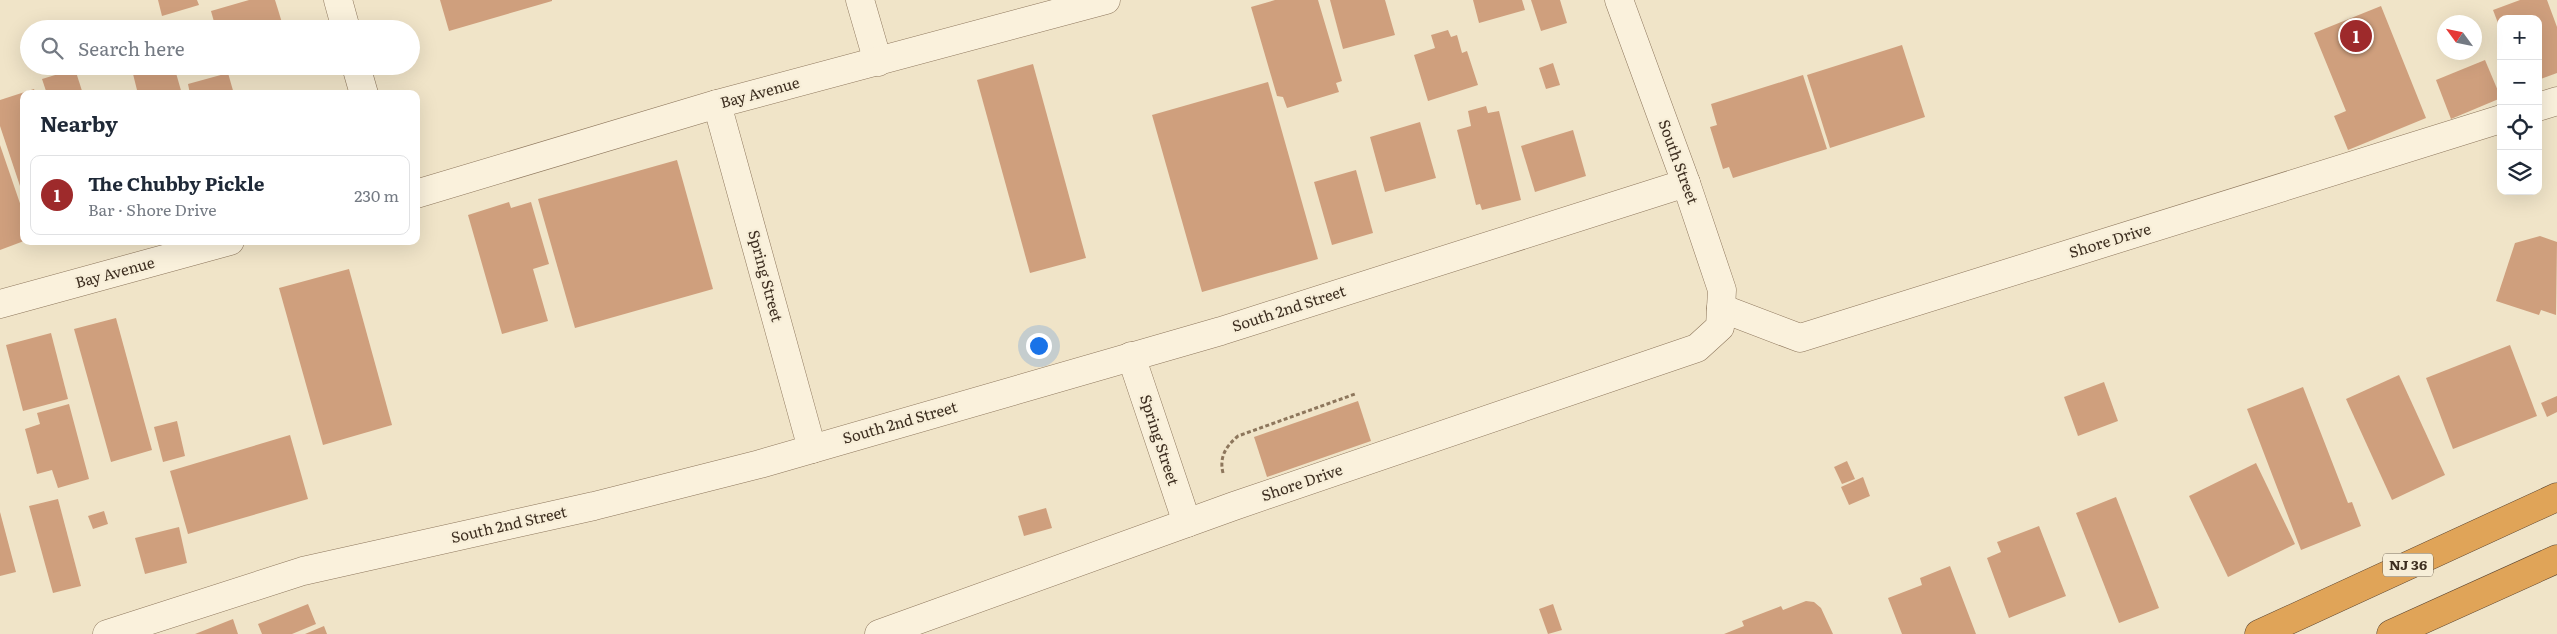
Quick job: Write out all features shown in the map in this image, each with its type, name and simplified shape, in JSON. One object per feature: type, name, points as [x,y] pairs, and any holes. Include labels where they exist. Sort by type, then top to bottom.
[{"type":"highway","name":"NJ 36","points":[[2259,634],[2557,496]]},
{"type":"highway","points":[[2391,634],[2557,560]]},
{"type":"street","points":[[338,0],[344,20]]},
{"type":"street","points":[[860,0],[878,62]]},
{"type":"street","name":"Bay Avenue","points":[[420,193],[717,104],[1106,0]]},
{"type":"street","name":"South Street","points":[[1619,0],[1686,183],[1722,290],[1720,318]]},
{"type":"street","points":[[359,75],[363,90]]},
{"type":"street","points":[[2542,106],[2557,102]]},
{"type":"street","name":"Spring Street","points":[[717,104],[812,448]]},
{"type":"street","name":"Shore Drive","points":[[879,634],[1234,506],[1697,348],[1720,318],[1800,338],[2497,120]]},
{"type":"street","name":"South 2nd Street","points":[[107,634],[303,571],[594,506],[812,448],[1221,331],[1686,183]]},
{"type":"street","name":"Bay Avenue","points":[[0,304],[215,245]]},
{"type":"street","name":"Spring Street","points":[[1131,356],[1186,523]]},
{"type":"path","points":[[1224,478],[1222,458],[1225,450],[1238,436],[1355,394]]},
{"type":"building","points":[[158,0],[197,0],[199,5],[162,16]]},
{"type":"building","points":[[249,0],[275,0],[281,20],[214,20],[211,11]]},
{"type":"building","points":[[440,0],[552,0],[552,1],[449,31]]},
{"type":"building","points":[[1275,0],[1318,0],[1342,81],[1336,83],[1339,92],[1287,108],[1283,97],[1277,96],[1251,7]]},
{"type":"building","points":[[1330,0],[1385,0],[1395,35],[1343,49]]},
{"type":"building","points":[[1473,0],[1522,0],[1525,10],[1479,23]]},
{"type":"building","points":[[1531,0],[1560,0],[1567,23],[1541,31]]},
{"type":"building","points":[[2520,0],[2547,0],[2557,27],[2557,73],[2542,79],[2542,15],[2497,15],[2497,20],[2493,10]]},
{"type":"building","points":[[2381,6],[2426,118],[2348,150],[2334,116],[2346,111],[2314,33]]},
{"type":"building","points":[[1448,30],[1451,37],[1457,35],[1462,53],[1467,51],[1478,85],[1428,101],[1414,55],[1435,48],[1431,35]]},
{"type":"building","points":[[1902,45],[1925,117],[1830,148],[1807,75]]},
{"type":"building","points":[[2485,60],[2497,88],[2497,100],[2451,119],[2436,80]]},
{"type":"building","points":[[1553,63],[1560,85],[1546,89],[1539,68]]},
{"type":"building","points":[[1033,64],[1086,258],[1030,273],[977,80]]},
{"type":"building","points":[[55,75],[77,75],[82,90],[46,90],[42,79]]},
{"type":"building","points":[[133,75],[177,75],[181,90],[137,90]]},
{"type":"building","points":[[221,75],[229,75],[233,90],[189,90],[188,84]]},
{"type":"building","points":[[1803,75],[1827,149],[1733,178],[1729,167],[1723,169],[1710,127],[1717,125],[1711,104]]},
{"type":"building","points":[[1268,82],[1318,259],[1202,292],[1152,115]]},
{"type":"building","points":[[20,94],[20,186],[0,126],[0,100]]},
{"type":"building","points":[[1486,106],[1488,113],[1499,111],[1521,200],[1482,210],[1480,204],[1476,205],[1457,130],[1471,126],[1468,111]]},
{"type":"building","points":[[1420,122],[1436,178],[1385,192],[1370,137]]},
{"type":"building","points":[[1573,130],[1586,176],[1535,192],[1521,146]]},
{"type":"building","points":[[0,145],[20,203],[20,242],[0,250]]},
{"type":"building","points":[[677,160],[713,289],[575,328],[538,199]]},
{"type":"building","points":[[1356,170],[1373,233],[1332,245],[1314,182]]},
{"type":"building","points":[[509,202],[511,208],[531,202],[549,264],[533,269],[548,321],[502,334],[468,215]]},
{"type":"building","points":[[2540,236],[2557,242],[2556,315],[2541,310],[2539,315],[2496,301],[2515,243]]},
{"type":"building","points":[[349,269],[392,425],[323,445],[279,288]]},
{"type":"building","points":[[116,318],[152,450],[111,462],[74,329]]},
{"type":"building","points":[[51,333],[68,399],[23,411],[6,345]]},
{"type":"building","points":[[2510,345],[2537,416],[2453,449],[2426,378]]},
{"type":"building","points":[[2399,375],[2445,475],[2392,500],[2346,399]]},
{"type":"building","points":[[2104,382],[2118,421],[2078,436],[2064,397]]},
{"type":"building","points":[[2303,387],[2348,503],[2352,502],[2361,526],[2301,550],[2247,409]]},
{"type":"building","points":[[2557,396],[2557,412],[2547,417],[2541,403]]},
{"type":"building","points":[[1358,401],[1371,441],[1267,477],[1254,437]]},
{"type":"building","points":[[69,404],[89,479],[58,488],[52,470],[37,474],[25,429],[40,424],[37,413]]},
{"type":"building","points":[[177,421],[185,456],[163,462],[154,427]]},
{"type":"building","points":[[290,435],[308,499],[188,534],[170,471]]},
{"type":"building","points":[[1847,461],[1855,479],[1842,484],[1834,467]]},
{"type":"building","points":[[2256,463],[2295,544],[2228,577],[2189,496]]},
{"type":"building","points":[[1863,477],[1870,496],[1849,505],[1841,487]]},
{"type":"building","points":[[2116,497],[2159,608],[2119,623],[2076,513]]},
{"type":"building","points":[[58,499],[81,586],[53,593],[29,506]]},
{"type":"building","points":[[1046,508],[1052,528],[1024,536],[1018,516]]},
{"type":"building","points":[[104,511],[108,524],[93,529],[88,516]]},
{"type":"building","points":[[0,512],[16,572],[0,576]]},
{"type":"building","points":[[2039,526],[2066,596],[2009,618],[1987,558],[2001,552],[1997,542]]},
{"type":"building","points":[[179,527],[187,563],[145,574],[135,538]]},
{"type":"building","points":[[1950,566],[1976,634],[1902,634],[1888,598],[1922,585],[1920,578]]},
{"type":"building","points":[[1806,601],[1814,602],[1821,608],[1833,634],[1724,634],[1744,626],[1742,621],[1781,606],[1783,610]]},
{"type":"building","points":[[308,604],[316,624],[292,634],[262,634],[258,624]]},
{"type":"building","points":[[1553,604],[1562,630],[1548,634],[1539,609]]},
{"type":"building","points":[[233,619],[238,634],[195,634]]},
{"type":"building","points":[[324,626],[327,634],[305,634]]},
{"type":"place","name":"The Chubby Pickle","points":[[2356,36]]}]
